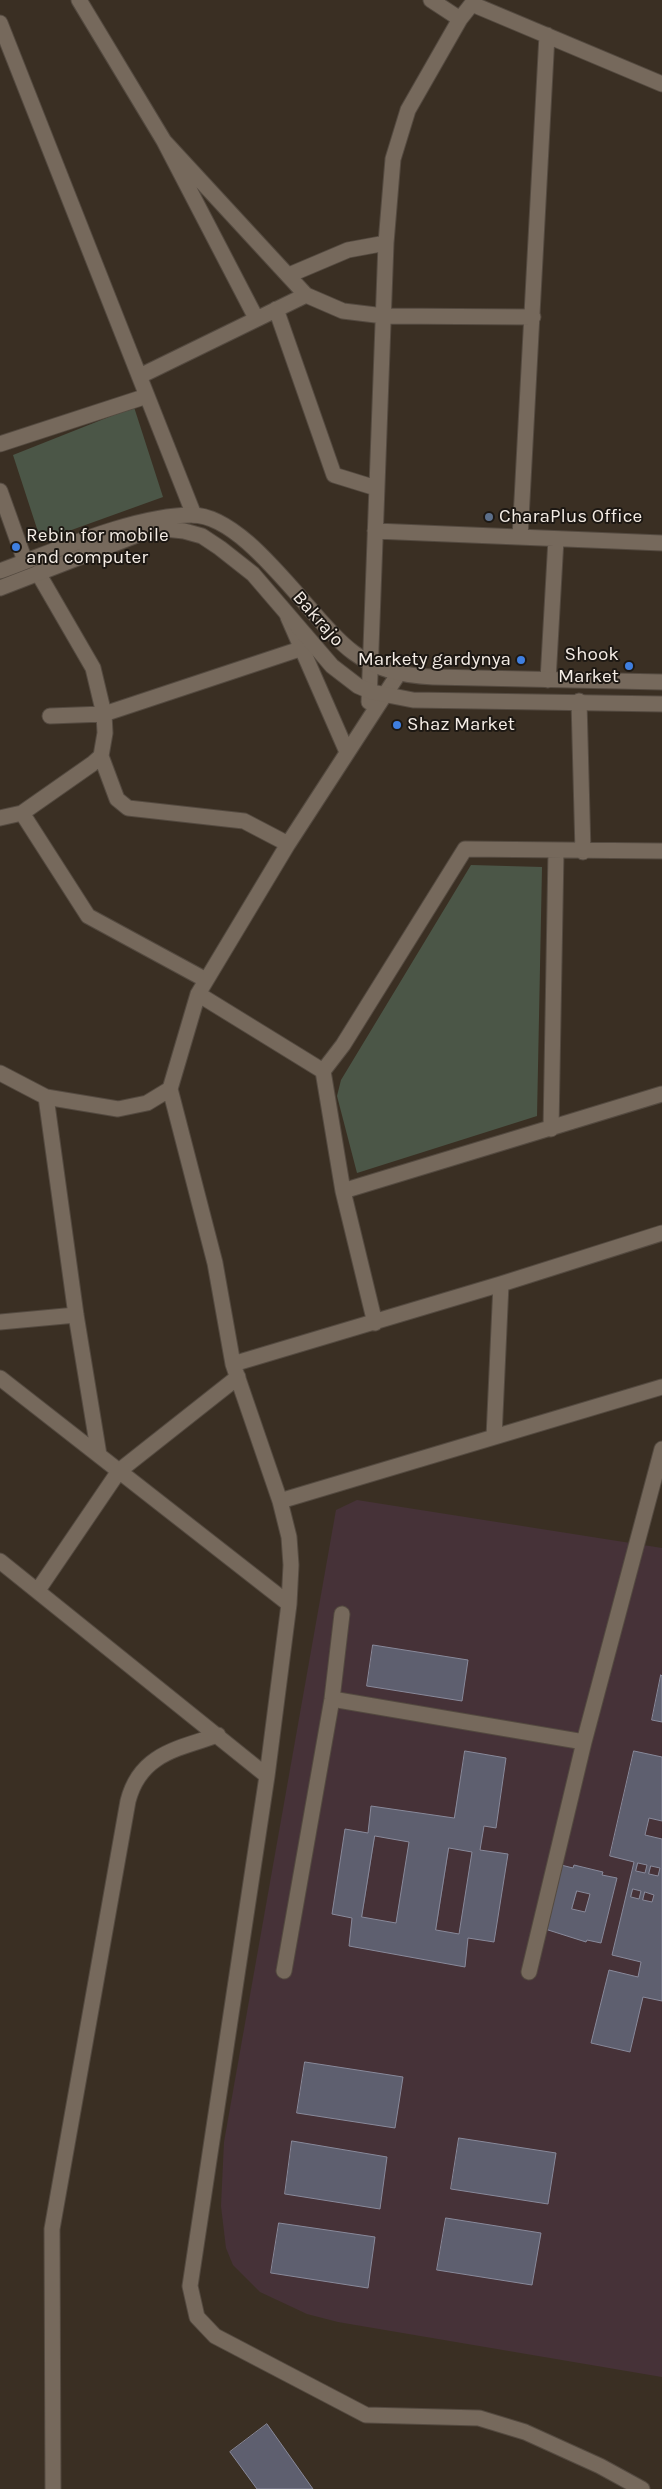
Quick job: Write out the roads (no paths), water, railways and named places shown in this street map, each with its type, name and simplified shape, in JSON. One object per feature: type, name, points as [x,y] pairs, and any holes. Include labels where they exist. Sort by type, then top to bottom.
[{"type":"street","points":[[79,0],[164,141],[256,318]]},
{"type":"street","points":[[431,0],[460,18]]},
{"type":"street","points":[[368,719],[386,242],[393,159],[408,110],[460,18],[474,2],[662,84]]},
{"type":"street","points":[[0,23],[194,515]]},
{"type":"street","points":[[520,537],[547,35]]},
{"type":"street","points":[[164,141],[306,295],[344,311],[384,316],[533,317]]},
{"type":"street","points":[[288,275],[348,250],[386,242]]},
{"type":"street","points":[[140,376],[306,295]]},
{"type":"street","points":[[276,309],[334,475],[376,488]]},
{"type":"street","points":[[0,444],[147,396]]},
{"type":"street","points":[[0,491],[26,562]]},
{"type":"street","name":"Bakrajo","points":[[0,571],[128,525],[194,515],[219,524],[250,546],[298,592],[343,644],[370,663],[399,673],[433,677],[662,682]]},
{"type":"street","name":"Bakrajo","points":[[0,588],[142,533],[165,529],[184,530],[202,536],[253,574],[288,616],[307,647],[344,676],[369,690],[384,695],[413,700],[579,701],[662,704]]},
{"type":"street","points":[[375,530],[662,543]]},
{"type":"street","points":[[548,680],[556,539]]},
{"type":"street","points":[[0,818],[22,813],[100,756],[104,746],[104,714],[93,668],[38,574]]},
{"type":"street","points":[[50,716],[104,714],[307,647],[347,752]]},
{"type":"street","points":[[399,673],[288,844],[202,987],[170,1089],[215,1263],[236,1370],[280,1501],[289,1537],[292,1565],[289,1604],[267,1776],[190,2286],[198,2317],[215,2336],[366,2415],[479,2418],[525,2432],[600,2466],[642,2489]]},
{"type":"street","points":[[579,701],[583,852]]},
{"type":"street","points":[[100,756],[117,799],[128,808],[244,821],[288,844]]},
{"type":"street","points":[[22,813],[88,916],[202,987],[323,1071],[343,1191],[375,1323]]},
{"type":"street","points":[[323,1071],[343,1045],[465,849],[583,852],[662,851]]},
{"type":"street","points":[[551,1129],[556,851]]},
{"type":"street","points":[[0,1073],[46,1097],[118,1109],[147,1103],[170,1089]]},
{"type":"street","points":[[343,1191],[662,1094]]},
{"type":"street","points":[[46,1097],[76,1315],[99,1455]]},
{"type":"street","points":[[38,1590],[119,1471],[236,1370],[375,1323],[662,1233]]},
{"type":"street","points":[[494,1437],[500,1284]]},
{"type":"street","points":[[0,1322],[76,1315]]},
{"type":"street","points":[[0,1378],[289,1604]]},
{"type":"street","points":[[280,1501],[662,1387]]},
{"type":"street","points":[[529,1972],[584,1742],[662,1450]]},
{"type":"street","points":[[0,1561],[267,1776]]},
{"type":"street","points":[[284,1971],[332,1699],[342,1614]]},
{"type":"street","points":[[332,1699],[584,1742]]},
{"type":"street","points":[[53,2489],[52,2229],[128,1801],[136,1778],[145,1767],[172,1751],[218,1735]]},
{"type":"place","name":"CharaPlus Office","points":[[489,517]]},
{"type":"place","name":"Rebin for mobile and computer","points":[[16,547]]},
{"type":"place","name":"Markety gardynya","points":[[521,660]]},
{"type":"place","name":"Shook Market","points":[[629,666]]},
{"type":"place","name":"Shaz Market","points":[[397,725]]}]
